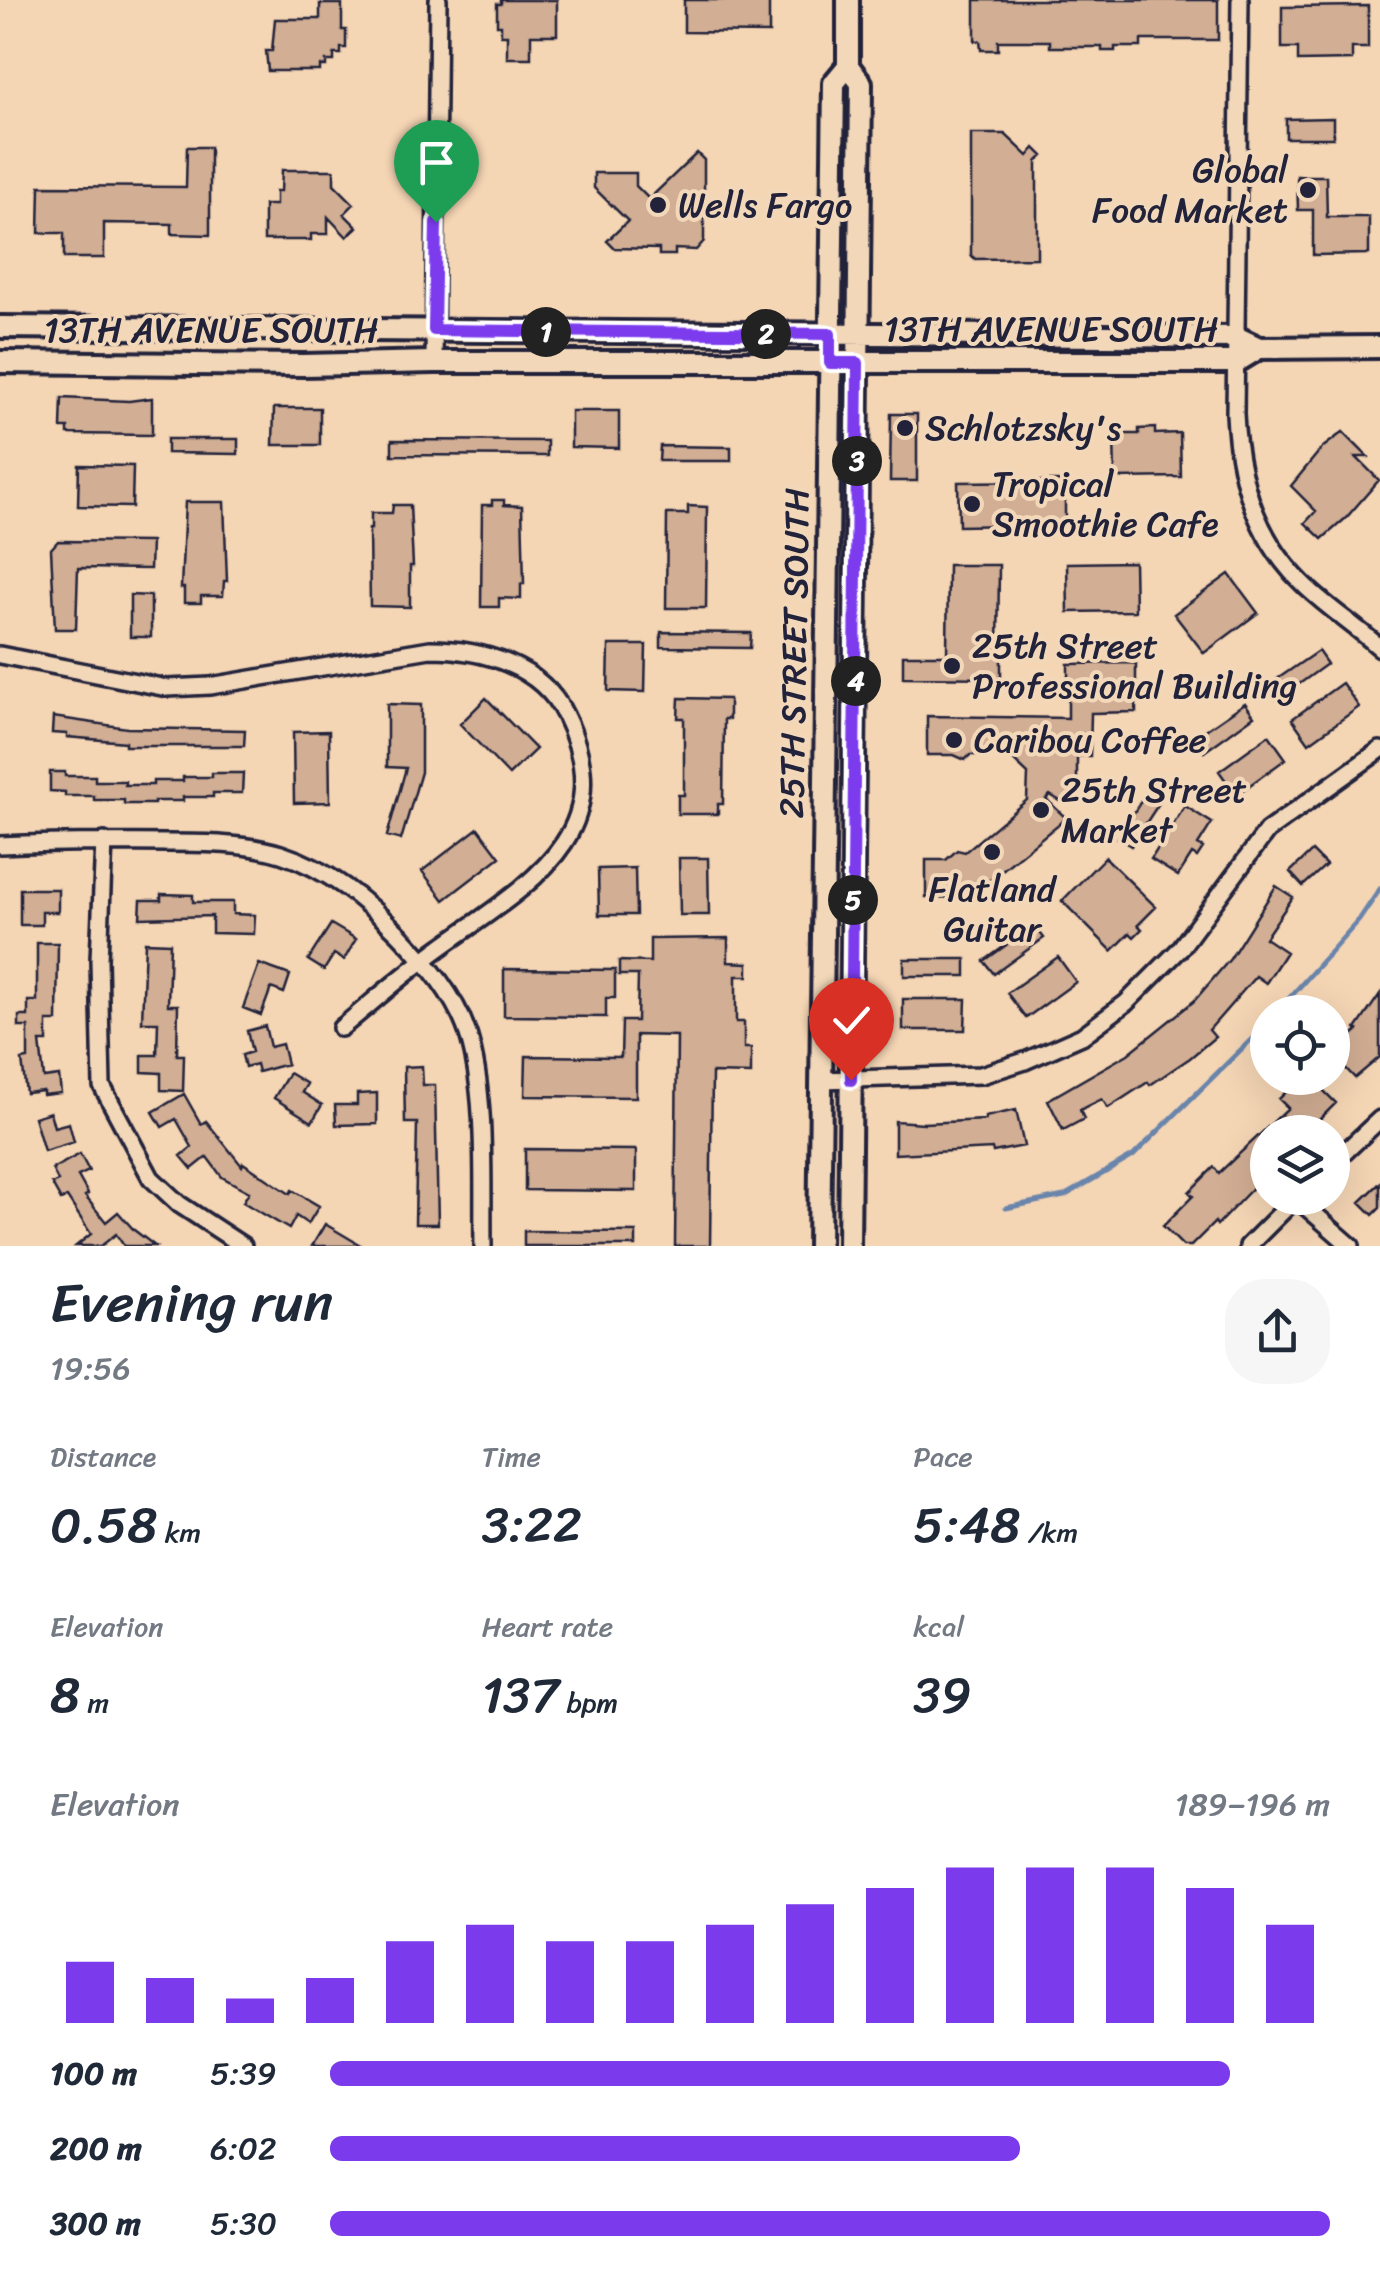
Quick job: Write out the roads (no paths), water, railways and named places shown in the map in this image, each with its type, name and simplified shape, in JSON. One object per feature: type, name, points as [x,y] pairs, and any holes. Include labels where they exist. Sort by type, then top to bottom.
[{"type":"main road","name":"25TH STREET SOUTH","points":[[848,0],[848,66],[861,84],[849,1246]]},
{"type":"main road","name":"25TH STREET SOUTH","points":[[819,1246],[834,83],[848,66]]},
{"type":"main road","name":"13TH AVENUE SOUTH","points":[[0,326],[1236,337],[1259,348],[1380,346]]},
{"type":"main road","name":"13TH AVENUE SOUTH","points":[[0,362],[1236,362],[1259,348]]},
{"type":"street","points":[[434,362],[438,0]]},
{"type":"street","points":[[1240,0],[1235,414],[1240,473],[1267,536],[1302,583],[1380,648]]},
{"type":"street","points":[[0,656],[167,688],[210,686],[430,648],[459,648],[499,657],[558,701],[580,755],[582,788],[577,818],[565,845],[506,902],[424,960],[340,1028]]},
{"type":"street","points":[[821,1080],[981,1075],[1082,1036],[1126,1003],[1178,950],[1267,831],[1380,750]]},
{"type":"street","points":[[104,842],[98,960],[102,1086],[151,1178],[178,1204],[243,1246]]},
{"type":"street","points":[[0,844],[236,846],[280,854],[316,869],[363,897],[424,960],[450,996],[468,1034],[476,1080],[482,1246]]},
{"type":"street","points":[[1350,1148],[1380,1120]]},
{"type":"street","points":[[1248,1246],[1279,1215]]},
{"type":"street","points":[[1315,1215],[1350,1246]]},
{"type":"waterway","points":[[1292,995],[1359,920],[1380,889]]},
{"type":"waterway","points":[[1006,1208],[1064,1196],[1133,1156],[1250,1041]]},
{"type":"place","name":"Global Food Market","points":[[1308,190]]},
{"type":"place","name":"Wells Fargo","points":[[658,205]]},
{"type":"place","name":"Schlotzsky's","points":[[905,428]]},
{"type":"place","name":"Tropical Smoothie Cafe","points":[[972,504]]},
{"type":"place","name":"25th Street Professional Building","points":[[952,666]]},
{"type":"place","name":"Caribou Coffee","points":[[954,740]]},
{"type":"place","name":"25th Street Market","points":[[1041,810]]},
{"type":"place","name":"Flatland Guitar","points":[[992,852]]}]
